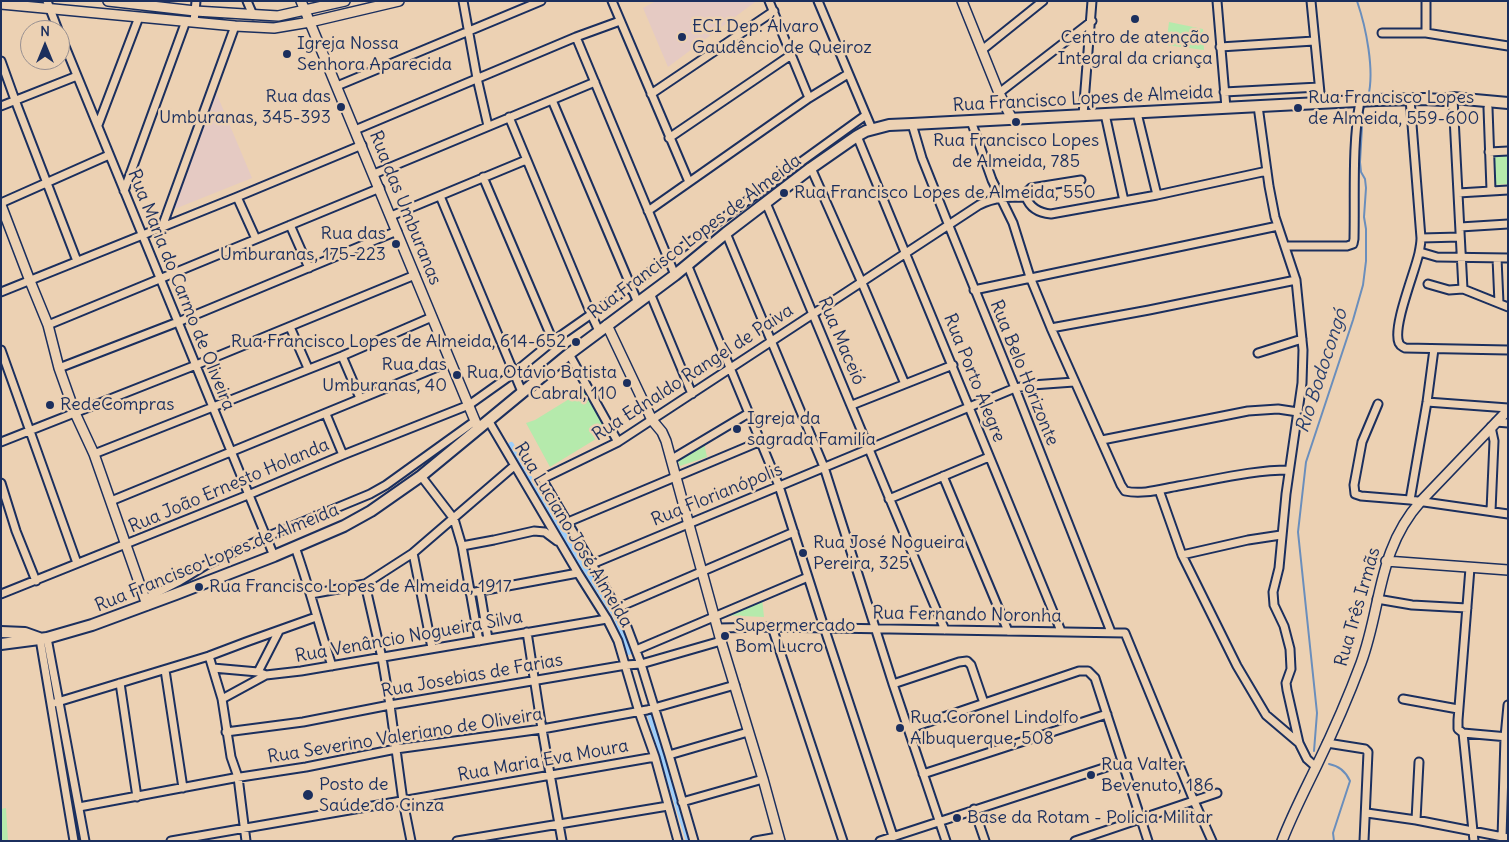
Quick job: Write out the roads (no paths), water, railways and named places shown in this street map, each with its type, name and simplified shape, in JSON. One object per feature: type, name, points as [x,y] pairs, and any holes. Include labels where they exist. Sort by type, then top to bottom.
[{"type":"main road","name":"Rua Francisco Lopes de Almeida","points":[[1,644],[43,638],[92,625],[146,602],[274,556],[344,526],[371,511],[410,485],[476,425],[488,420],[568,354],[675,275],[811,168],[857,136],[872,129],[888,125],[1012,118],[1410,99],[1508,103]]},
{"type":"main road","name":"Rua Francisco Lopes de Almeida","points":[[1450,101],[1508,110]]},
{"type":"main road","points":[[1,632],[25,633],[43,638]]},
{"type":"street","points":[[108,1],[195,6],[253,15],[278,16],[345,1]]},
{"type":"street","points":[[247,1],[253,15]]},
{"type":"street","name":"Rua das Umburanas","points":[[302,1],[476,425]]},
{"type":"street","points":[[1,4],[48,5],[139,17],[274,28],[310,22],[399,1]]},
{"type":"street","points":[[463,1],[488,126]]},
{"type":"street","points":[[337,86],[541,1]]},
{"type":"street","points":[[612,1],[689,182]]},
{"type":"street","points":[[770,1],[809,98]]},
{"type":"street","points":[[818,1],[872,129]]},
{"type":"street","points":[[982,50],[1043,1]]},
{"type":"street","points":[[1083,115],[1092,1]]},
{"type":"street","points":[[1216,1],[1226,108]]},
{"type":"street","points":[[1311,1],[1321,103]]},
{"type":"street","points":[[1426,1],[1426,33]]},
{"type":"street","points":[[963,2],[1012,118]]},
{"type":"street","points":[[48,5],[54,20]]},
{"type":"street","points":[[124,191],[195,6]]},
{"type":"street","points":[[651,94],[774,11]]},
{"type":"street","points":[[98,125],[139,17]]},
{"type":"street","points":[[355,130],[620,20]]},
{"type":"street","points":[[1000,93],[1092,20]]},
{"type":"street","points":[[162,227],[235,26]]},
{"type":"street","points":[[1382,33],[1426,33],[1508,46]]},
{"type":"street","points":[[576,37],[675,275]]},
{"type":"street","points":[[1220,47],[1314,41]]},
{"type":"street","points":[[669,138],[791,55]]},
{"type":"street","name":"Rua Maria do Carmo de Oliveira","points":[[70,60],[274,556]]},
{"type":"street","points":[[1,62],[76,261]]},
{"type":"street","points":[[648,211],[809,98],[848,74]]},
{"type":"street","points":[[1,106],[76,76]]},
{"type":"street","points":[[374,174],[595,82]]},
{"type":"street","points":[[1224,92],[1319,87]]},
{"type":"street","points":[[1410,99],[1421,238],[1420,252],[1404,300],[1398,338],[1400,345],[1405,348],[1508,350]]},
{"type":"street","points":[[552,100],[638,303]]},
{"type":"street","points":[[1286,246],[1347,246],[1353,244],[1357,124],[1368,101]]},
{"type":"street","points":[[1450,101],[1458,193],[1462,289]]},
{"type":"street","points":[[1258,106],[1272,202],[1296,280],[1302,339],[1302,383],[1289,470],[1279,568],[1273,599],[1277,613],[1284,626],[1290,649],[1291,669],[1286,683],[1299,743],[1307,759],[1317,766]]},
{"type":"street","points":[[1488,108],[1491,190]]},
{"type":"street","points":[[1137,113],[1157,194]]},
{"type":"street","points":[[1105,114],[1124,201]]},
{"type":"street","name":"Rua João Ernesto Holanda","points":[[1,594],[469,406],[553,341],[866,115]]},
{"type":"street","points":[[508,117],[591,314],[603,328],[652,420],[662,432],[672,460],[721,641],[763,779],[779,839],[755,841]]},
{"type":"street","points":[[971,121],[992,180],[1013,223],[1030,277],[1051,328],[1102,440],[1120,485],[1125,491],[1142,493],[1250,474],[1289,470]]},
{"type":"street","name":"Rua Belo Horizonte","points":[[912,124],[922,158],[948,226],[1015,388],[1111,632]]},
{"type":"street","name":"Rua Porto Alegre","points":[[857,136],[1061,631]]},
{"type":"street","points":[[1,292],[362,145]]},
{"type":"street","points":[[1489,152],[1508,151]]},
{"type":"street","points":[[110,155],[46,182],[1,204],[48,325],[59,368],[75,413],[94,454],[146,602],[200,568],[370,494],[476,425]]},
{"type":"street","points":[[390,216],[526,160]]},
{"type":"street","points":[[811,168],[905,384]]},
{"type":"street","points":[[1081,180],[1031,188],[1026,197],[1029,204],[1034,208],[1051,214],[1124,201],[1267,171]]},
{"type":"street","points":[[483,178],[553,341]]},
{"type":"street","points":[[48,325],[380,188]]},
{"type":"street","points":[[1458,193],[1508,190]]},
{"type":"street","points":[[440,196],[522,392]]},
{"type":"street","points":[[237,197],[256,239]]},
{"type":"street","name":"Rua Ednaldo Rangel de Paiva","points":[[542,479],[618,442],[979,205],[989,200],[1000,198],[1026,197]]},
{"type":"street","name":"Rua Maceió","points":[[766,203],[945,630]]},
{"type":"street","points":[[1460,227],[1508,224]]},
{"type":"street","points":[[290,226],[309,268]]},
{"type":"street","points":[[974,290],[1278,226]]},
{"type":"street","points":[[59,368],[178,322],[397,231]]},
{"type":"street","points":[[726,233],[824,467],[893,684],[946,841]]},
{"type":"street","points":[[1421,238],[1460,237]]},
{"type":"street","points":[[1420,252],[1437,257],[1508,258]]},
{"type":"street","points":[[1497,258],[1499,303]]},
{"type":"street","points":[[687,264],[779,486],[893,836]]},
{"type":"street","points":[[1,442],[196,365],[415,275]]},
{"type":"street","points":[[1051,328],[1296,280]]},
{"type":"street","points":[[1428,284],[1449,290],[1462,289],[1508,307]]},
{"type":"street","points":[[650,293],[692,394]]},
{"type":"street","points":[[94,454],[342,356],[432,317]]},
{"type":"street","points":[[290,327],[308,368]]},
{"type":"street","points":[[1258,353],[1302,339]]},
{"type":"street","points":[[1410,500],[1428,402],[1434,349]]},
{"type":"street","points":[[1,350],[77,563]]},
{"type":"street","points":[[568,354],[618,442]]},
{"type":"street","points":[[342,356],[360,398]]},
{"type":"street","points":[[110,501],[450,362]]},
{"type":"street","points":[[852,406],[952,365]]},
{"type":"street","name":"Rua Florianópolis","points":[[592,564],[1015,388],[1074,382]]},
{"type":"street","points":[[1428,402],[1508,409]]},
{"type":"street","points":[[1378,404],[1362,442],[1354,486],[1354,491],[1357,495],[1421,501],[1508,514]]},
{"type":"street","points":[[1102,440],[1248,411],[1278,409],[1298,412]]},
{"type":"street","name":"Rua Três Irmãs","points":[[1282,841],[1317,766],[1362,661],[1386,561],[1401,527],[1411,512],[1508,409]]},
{"type":"street","points":[[672,460],[749,413]]},
{"type":"street","points":[[326,414],[343,455]]},
{"type":"street","name":"Rua Luciano José Almeida","points":[[488,420],[607,619],[618,641],[639,712],[655,757],[678,841]]},
{"type":"street","points":[[1491,511],[1494,425],[1508,423]]},
{"type":"street","points":[[568,522],[761,441]]},
{"type":"street","points":[[889,499],[990,457]]},
{"type":"street","points":[[311,594],[365,584],[413,553],[514,466]]},
{"type":"street","points":[[405,470],[410,485]]},
{"type":"street","points":[[421,476],[454,519],[462,546],[479,641]]},
{"type":"street","points":[[942,476],[1008,631]]},
{"type":"street","name":"Rua Luciano José Almeida","points":[[542,479],[627,627],[641,664],[694,841]]},
{"type":"street","points":[[1,483],[16,531],[36,581]]},
{"type":"street","points":[[1159,490],[1182,555],[1237,666],[1260,707],[1272,722],[1299,743]]},
{"type":"street","points":[[462,546],[534,531],[545,532],[560,543]]},
{"type":"street","points":[[617,608],[794,532]]},
{"type":"street","points":[[1182,555],[1248,540],[1281,535]]},
{"type":"street","points":[[295,547],[332,666]]},
{"type":"street","points":[[413,553],[432,648]]},
{"type":"street","points":[[1386,561],[1508,570]]},
{"type":"street","points":[[1470,568],[1458,729],[1463,733],[1506,737]]},
{"type":"street","points":[[470,593],[578,573]]},
{"type":"street","points":[[636,650],[808,577]]},
{"type":"street","points":[[365,584],[382,658],[403,801],[411,841]]},
{"type":"street","points":[[480,591],[488,639]]},
{"type":"street","points":[[1378,599],[1412,605],[1468,608]]},
{"type":"street","points":[[55,703],[209,656],[316,617]]},
{"type":"street","name":"Rua Venâncio Nogueira Silva","points":[[222,699],[266,674],[301,671],[382,658],[607,619]]},
{"type":"street","points":[[772,627],[844,841]]},
{"type":"street","name":"Rua Fernando Noronha","points":[[718,628],[824,627],[1126,632],[1194,801]]},
{"type":"street","points":[[258,672],[279,631]]},
{"type":"street","points":[[527,632],[562,841]]},
{"type":"street","points":[[43,638],[55,703],[86,841]]},
{"type":"street","name":"Rua Josebias de Farias","points":[[226,732],[303,722],[535,680],[641,664],[721,641]]},
{"type":"street","points":[[209,656],[222,699],[231,757],[238,777],[246,841]]},
{"type":"street","points":[[893,684],[964,661],[970,663],[984,703]]},
{"type":"street","points":[[213,668],[266,674]]},
{"type":"street","points":[[165,670],[183,788]]},
{"type":"street","points":[[908,729],[1079,671],[1088,671],[1095,678],[1148,841]]},
{"type":"street","points":[[120,683],[137,797]]},
{"type":"street","name":"Rua Severino Valeriano de Oliveira","points":[[79,807],[238,777],[306,768],[396,749],[542,729],[639,712],[735,685]]},
{"type":"street","points":[[1403,699],[1458,709]]},
{"type":"street","points":[[55,703],[55,732],[74,841]]},
{"type":"street","points":[[1366,813],[1416,820],[1505,838],[1508,705]]},
{"type":"street","points":[[923,774],[1107,714]]},
{"type":"street","points":[[669,755],[748,732]]},
{"type":"street","points":[[1463,733],[1474,841]]},
{"type":"street","points":[[1327,743],[1365,749],[1368,752],[1364,841]]},
{"type":"street","name":"Rua Maria Eva Moura","points":[[171,841],[655,757]]},
{"type":"street","points":[[880,841],[1122,762]]},
{"type":"street","points":[[1416,820],[1419,762]]},
{"type":"street","points":[[682,802],[763,779]]},
{"type":"street","points":[[1075,841],[1217,793]]},
{"type":"street","points":[[1194,801],[1212,841]]},
{"type":"street","points":[[457,841],[668,806]]},
{"type":"street","points":[[974,810],[985,841]]},
{"type":"waterway","name":"Rio Bodocongó","points":[[1357,1],[1370,62],[1368,97]]},
{"type":"waterway","name":"Rio Bodocongó","points":[[1314,751],[1317,713],[1298,532],[1306,462],[1363,285],[1366,261],[1364,217],[1366,188],[1360,162],[1363,109],[1366,104]]},
{"type":"waterway","points":[[511,445],[540,498],[617,618],[629,652]]},
{"type":"waterway","points":[[649,711],[689,841]]},
{"type":"waterway","name":"Rio Bodocongó","points":[[1329,764],[1342,770],[1350,781],[1333,833],[1334,841]]},
{"type":"place","name":"Centro de atenção Integral da criança","points":[[1135,19]]},
{"type":"place","name":"ECI Dep. Álvaro Gaudêncio de Queiroz","points":[[682,37]]},
{"type":"place","name":"Igreja Nossa Senhora Aparecida","points":[[287,54]]},
{"type":"place","name":"Rua das Umburanas, 345-393","points":[[341,107]]},
{"type":"place","name":"Rua Francisco Lopes de Almeida, 559-600","points":[[1298,108]]},
{"type":"place","name":"Rua Francisco Lopes de Almeida, 785","points":[[1016,122]]},
{"type":"place","name":"Rua Francisco Lopes de Almeida, 550","points":[[784,193]]},
{"type":"place","name":"Rua das Umburanas, 175-223","points":[[396,244]]},
{"type":"place","name":"Rua Francisco Lopes de Almeida, 614-652","points":[[576,342]]},
{"type":"place","name":"Rua das Umburanas, 40","points":[[457,375]]},
{"type":"place","name":"Rua Otávio Batista Cabral, 110","points":[[627,383]]},
{"type":"place","name":"RedeCompras","points":[[50,405]]},
{"type":"place","name":"Igreja da sagrada Familía","points":[[737,429]]},
{"type":"place","name":"Rua José Nogueira Pereira, 325","points":[[803,553]]},
{"type":"place","name":"Rua Francisco Lopes de Almeida, 1917","points":[[199,587]]},
{"type":"place","name":"Supermercado Bom Lucro","points":[[725,636]]},
{"type":"place","name":"Rua Coronel Lindolfo Albuquerque, 508","points":[[900,728]]},
{"type":"place","name":"Rua Valter Bevenuto, 186","points":[[1091,775]]},
{"type":"place","name":"Posto de Saúde do Cinza","points":[[308,795]]},
{"type":"place","name":"Base da Rotam - Polícia Militar","points":[[957,818]]}]
